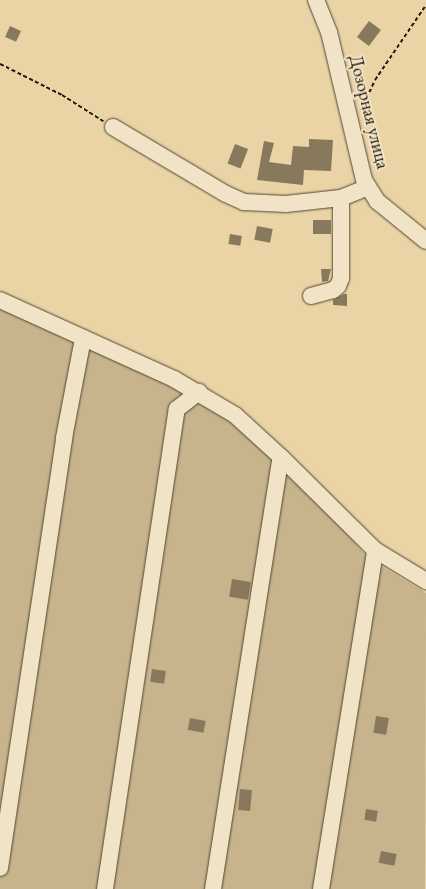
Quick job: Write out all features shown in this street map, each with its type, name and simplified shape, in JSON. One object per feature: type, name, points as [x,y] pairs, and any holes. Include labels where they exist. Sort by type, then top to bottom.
[{"type":"street","name":"Дозорная улица","points":[[316,0],[328,32],[364,180],[378,201],[426,240]]},
{"type":"street","points":[[113,127],[226,194],[244,202],[286,204],[341,198],[368,187]]},
{"type":"street","points":[[311,296],[332,290],[338,286],[341,278],[341,198]]},
{"type":"street","points":[[0,300],[199,392],[235,415],[281,456],[375,550],[426,581]]},
{"type":"street","points":[[0,868],[64,438],[82,338]]},
{"type":"street","points":[[105,889],[176,409],[199,392]]},
{"type":"street","points":[[213,889],[281,456]]},
{"type":"street","points":[[321,889],[375,550]]},
{"type":"path","points":[[352,130],[375,80],[426,6]]},
{"type":"path","points":[[0,64],[62,95],[113,127]]},
{"type":"shaded area","points":[[0,300],[174,379],[281,457],[368,558],[426,593],[425,889],[0,889]]},
{"type":"building","points":[[369,21],[381,30],[369,46],[357,37]]},
{"type":"building","points":[[10,26],[21,31],[16,42],[5,37]]},
{"type":"building","points":[[309,139],[333,140],[331,171],[304,170],[303,185],[257,180],[264,141],[274,143],[269,162],[291,165],[293,146],[309,147]]},
{"type":"building","points":[[235,144],[248,149],[241,169],[227,164]]},
{"type":"building","points":[[313,220],[331,220],[331,234],[313,234]]},
{"type":"building","points":[[257,226],[273,229],[270,243],[254,240]]},
{"type":"building","points":[[230,234],[242,236],[240,246],[228,244]]},
{"type":"building","points":[[321,269],[331,269],[328,281],[322,282]]},
{"type":"building","points":[[347,294],[347,306],[333,305],[333,300]]},
{"type":"building","points":[[232,579],[251,582],[248,600],[229,597]]},
{"type":"building","points":[[152,669],[166,671],[164,684],[150,682]]},
{"type":"building","points":[[376,716],[389,718],[386,735],[373,733]]},
{"type":"building","points":[[190,718],[206,721],[203,733],[188,730]]},
{"type":"building","points":[[240,789],[252,790],[250,811],[238,810]]},
{"type":"building","points":[[366,809],[378,811],[376,822],[364,820]]},
{"type":"building","points":[[381,851],[397,854],[394,866],[379,863]]}]
